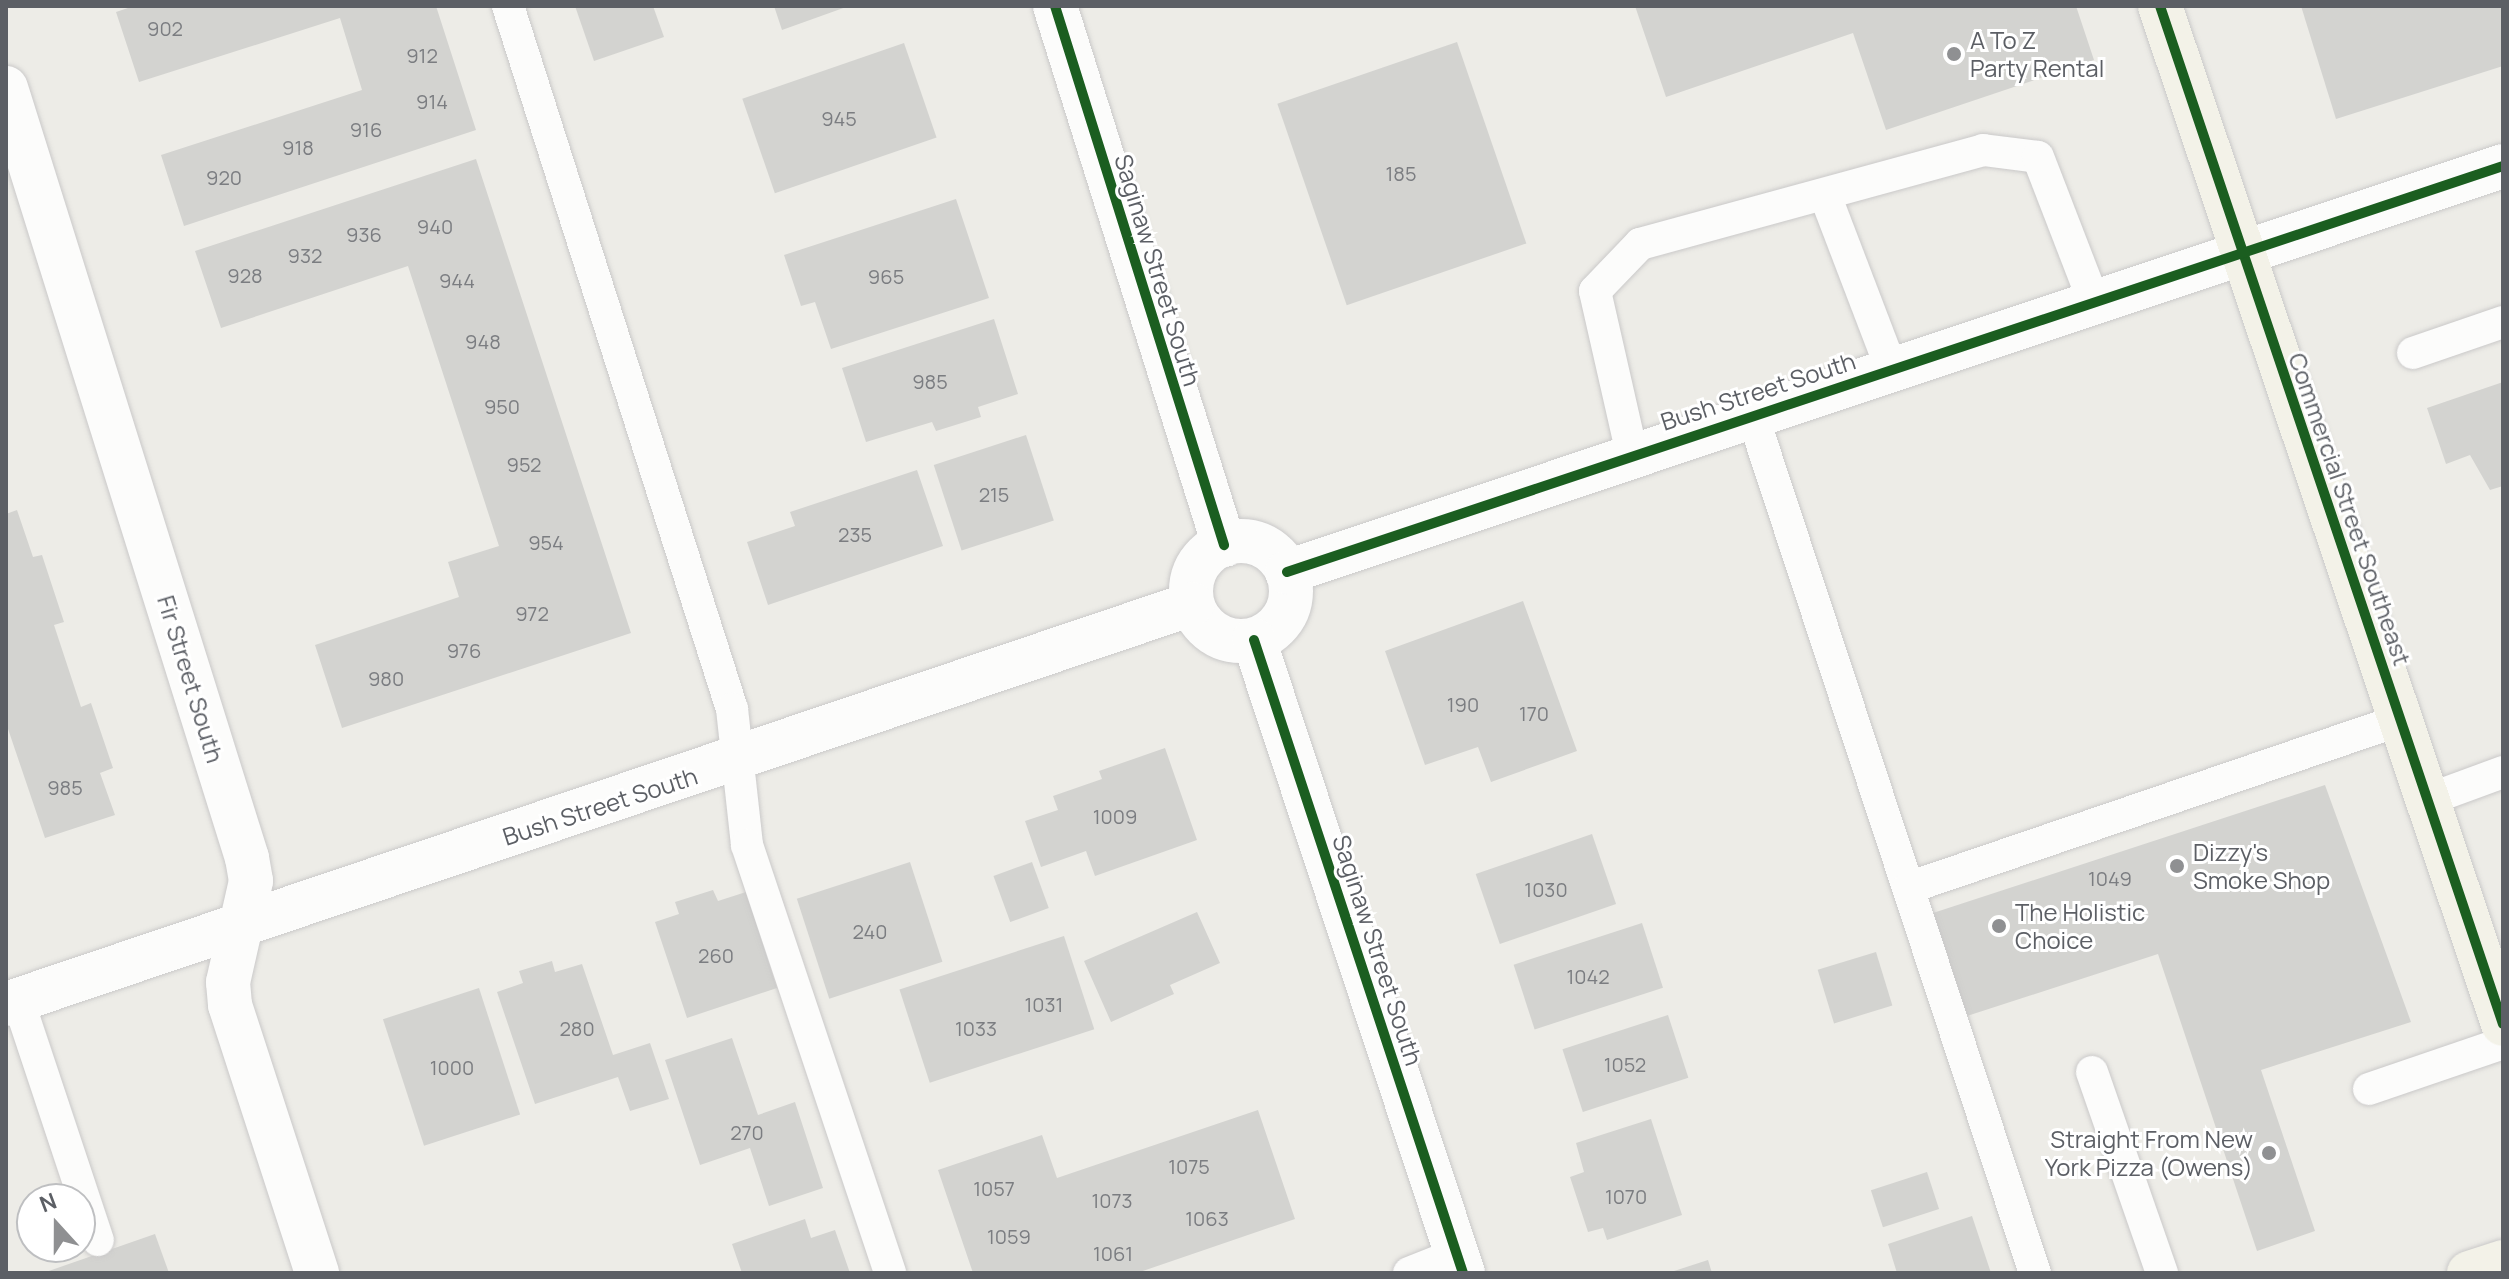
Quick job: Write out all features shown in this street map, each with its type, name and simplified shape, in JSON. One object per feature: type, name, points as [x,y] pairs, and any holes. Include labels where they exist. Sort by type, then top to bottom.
[{"type":"main road","name":"Commercial Street Southeast","points":[[2160,6],[2503,1024]]},
{"type":"main road","points":[[2469,1273],[2503,1262]]},
{"type":"street","name":"Saginaw Street South","points":[[1055,6],[1224,545]]},
{"type":"street","name":"Fir Street South","points":[[6,88],[247,858],[251,881],[228,982],[230,1005],[317,1273]]},
{"type":"street","name":"Bush Street South","points":[[1287,572],[1632,454],[2503,166]]},
{"type":"street","points":[[1239,541],[1268,549],[1287,572],[1291,589],[1282,620],[1254,640],[1238,641],[1210,631],[1192,604],[1193,576],[1200,562],[1224,545],[1239,541]]},
{"type":"street","name":"Bush Street South","points":[[12,1002],[740,760],[1192,604]]},
{"type":"street","name":"Saginaw Street South","points":[[1254,640],[1460,1263]]},
{"type":"lane","points":[[508,6],[732,709],[747,845],[890,1273]]},
{"type":"lane","points":[[1632,454],[1595,291],[1640,244],[1983,150],[2038,157],[2094,302]]},
{"type":"lane","points":[[1825,195],[1891,368]]},
{"type":"lane","points":[[2413,353],[2503,322]]},
{"type":"lane","points":[[1752,414],[2035,1273]]},
{"type":"lane","points":[[1908,888],[2400,720]]},
{"type":"lane","points":[[2427,800],[2503,772]]},
{"type":"lane","points":[[12,1002],[98,1240]]},
{"type":"lane","points":[[2369,1089],[2503,1043]]},
{"type":"lane","points":[[2092,1072],[2162,1273]]},
{"type":"lane","points":[[1409,1273],[1460,1263]]},
{"type":"building","points":[[134,6],[436,6],[476,130],[184,226],[161,155],[362,90],[340,18],[139,82],[116,12]]},
{"type":"building","points":[[575,6],[653,6],[664,37],[594,61]]},
{"type":"building","points":[[774,6],[849,6],[782,30]]},
{"type":"building","points":[[1635,6],[2076,6],[2094,60],[1886,130],[1853,33],[1666,97]]},
{"type":"building","points":[[2301,6],[2503,6],[2503,66],[2336,119]]},
{"type":"building","points":[[1457,42],[1526,243],[1347,305],[1277,104]]},
{"type":"building","points":[[904,43],[937,138],[775,193],[742,99]]},
{"type":"building","points":[[476,159],[631,633],[342,728],[315,645],[459,597],[448,562],[499,546],[408,266],[221,328],[195,251]]},
{"type":"building","points":[[956,199],[989,298],[831,349],[815,302],[801,306],[784,255]]},
{"type":"building","points":[[994,319],[1018,394],[978,407],[981,417],[936,431],[932,422],[866,442],[842,368]]},
{"type":"building","points":[[2503,382],[2503,486],[2490,490],[2470,455],[2446,464],[2427,408]]},
{"type":"building","points":[[1026,435],[1054,521],[962,551],[934,465]]},
{"type":"building","points":[[917,470],[943,546],[768,605],[747,542],[795,526],[790,512]]},
{"type":"building","points":[[17,510],[33,557],[42,555],[64,622],[54,625],[81,707],[91,703],[113,768],[100,773],[115,815],[45,838],[6,723],[6,514]]},
{"type":"building","points":[[1523,601],[1577,751],[1491,782],[1478,747],[1425,765],[1385,651]]},
{"type":"building","points":[[1165,748],[1197,840],[1095,876],[1086,851],[1041,867],[1025,821],[1058,810],[1053,796],[1102,779],[1099,771]]},
{"type":"building","points":[[2325,785],[2411,1022],[2261,1070],[2315,1231],[2257,1251],[2158,954],[1967,1016],[1933,913]]},
{"type":"building","points":[[1592,834],[1616,904],[1500,944],[1476,874]]},
{"type":"building","points":[[910,862],[942,962],[829,999],[797,899]]},
{"type":"building","points":[[1032,862],[1049,908],[1010,922],[993,876]]},
{"type":"building","points":[[713,890],[718,901],[746,892],[777,988],[687,1018],[655,922],[679,914],[675,902]]},
{"type":"building","points":[[1197,912],[1220,963],[1170,985],[1174,994],[1111,1022],[1084,961]]},
{"type":"building","points":[[1642,923],[1663,988],[1535,1029],[1514,965]]},
{"type":"building","points":[[1064,936],[1094,1029],[930,1083],[899,989]]},
{"type":"building","points":[[1876,952],[1892,1006],[1834,1023],[1818,970]]},
{"type":"building","points":[[552,961],[555,972],[582,964],[613,1055],[650,1043],[669,1099],[630,1111],[618,1077],[535,1104],[497,992],[523,983],[519,971]]},
{"type":"building","points":[[479,988],[520,1114],[424,1146],[383,1019]]},
{"type":"building","points":[[1668,1015],[1688,1078],[1583,1112],[1562,1049]]},
{"type":"building","points":[[732,1038],[758,1115],[795,1102],[823,1188],[769,1206],[750,1148],[700,1165],[665,1060]]},
{"type":"building","points":[[1258,1110],[1295,1219],[1137,1273],[973,1273],[938,1170],[1042,1135],[1057,1178]]},
{"type":"building","points":[[1651,1119],[1682,1215],[1607,1240],[1603,1228],[1588,1232],[1570,1177],[1584,1172],[1576,1143]]},
{"type":"building","points":[[1927,1172],[1939,1209],[1883,1227],[1871,1190]]},
{"type":"building","points":[[1972,1216],[1991,1273],[1897,1273],[1888,1244]]},
{"type":"building","points":[[805,1219],[811,1238],[835,1230],[850,1273],[742,1273],[732,1244]]},
{"type":"building","points":[[155,1234],[169,1273],[43,1273],[72,1263],[96,1263],[96,1255]]},
{"type":"building","points":[[1708,1260],[1712,1273],[1671,1273],[1671,1272]]},
{"type":"cycle path","points":[[1055,6],[1224,545]]},
{"type":"cycle path","points":[[2160,6],[2503,1024]]},
{"type":"cycle path","points":[[1287,572],[2503,166]]},
{"type":"cycle path","points":[[1254,640],[1463,1273]]},
{"type":"place","name":"A To Z Party Rental","points":[[1954,54]]},
{"type":"place","name":"Dizzy's Smoke Shop","points":[[2177,866]]},
{"type":"place","name":"The Holistic Choice","points":[[1999,926]]},
{"type":"place","name":"Straight From New York Pizza (Owens)","points":[[2269,1153]]}]
